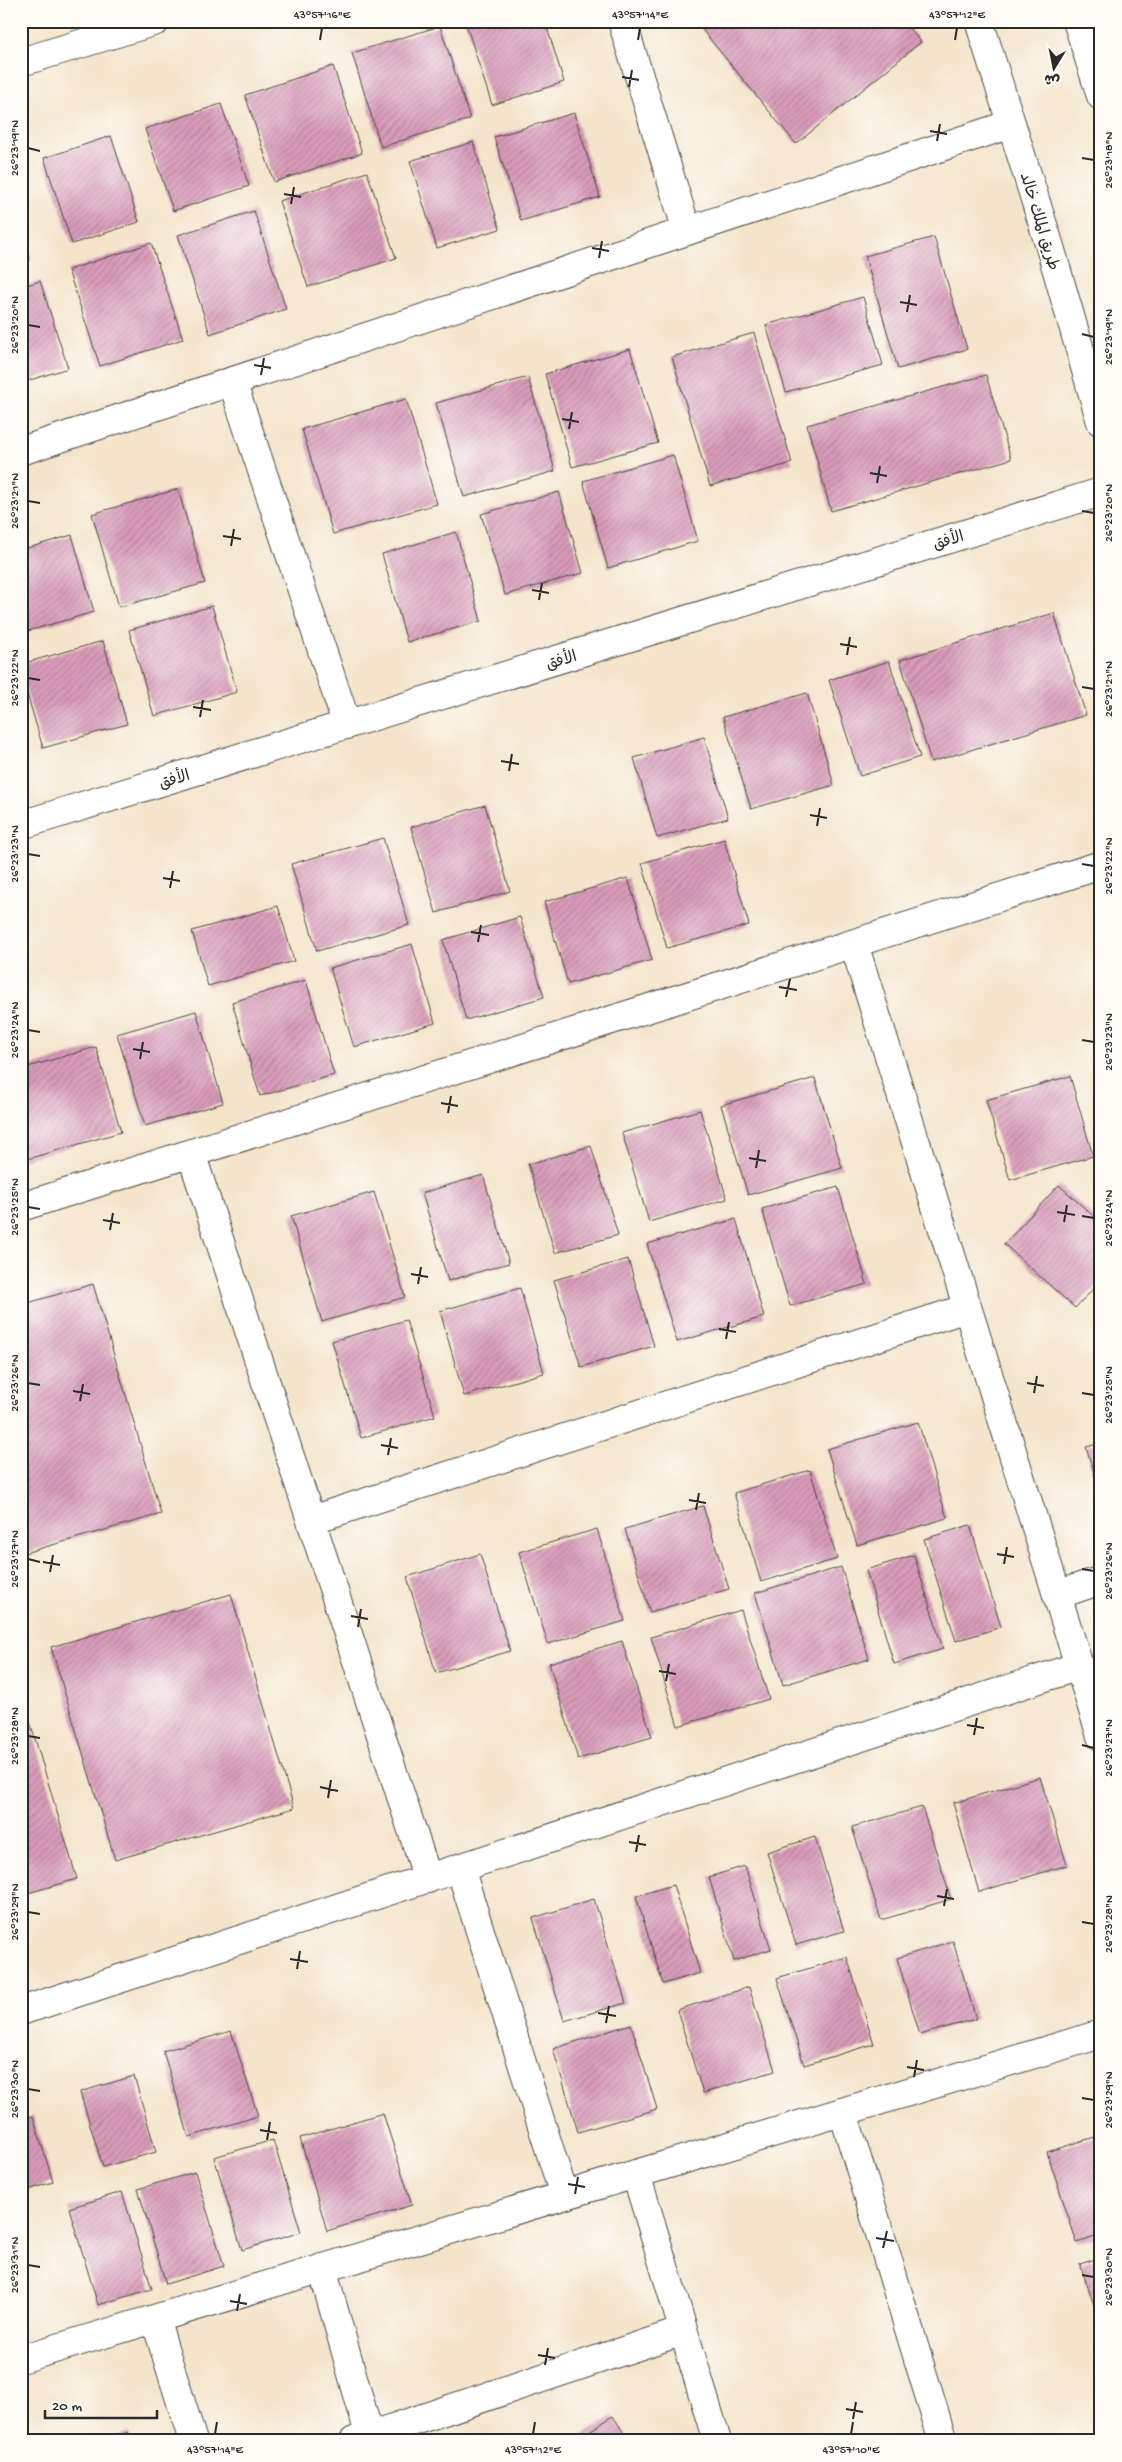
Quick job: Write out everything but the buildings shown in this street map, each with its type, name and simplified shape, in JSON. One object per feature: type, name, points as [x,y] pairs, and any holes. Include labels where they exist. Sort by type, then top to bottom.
[{"type":"street","points":[[21,62],[156,21]]},
{"type":"street","points":[[622,21],[687,231]]},
{"type":"street","name":"طريق الملك خالد","points":[[979,21],[1101,422]]},
{"type":"street","points":[[1078,21],[1101,96]]},
{"type":"street","points":[[21,451],[1011,124]]},
{"type":"street","points":[[232,381],[347,725]]},
{"type":"street","name":"الأفق","points":[[21,825],[1101,492]]},
{"type":"street","points":[[21,1206],[1101,866]]},
{"type":"street","points":[[854,944],[1101,1736]]},
{"type":"street","points":[[191,1152],[428,1879]]},
{"type":"street","points":[[311,1520],[967,1308]]},
{"type":"street","points":[[1057,1595],[1101,1580]]},
{"type":"street","points":[[21,2011],[1079,1666]]},
{"type":"street","points":[[460,1868],[564,2195]]},
{"type":"street","points":[[21,2359],[1101,2034]]},
{"type":"street","points":[[843,2112],[943,2441]]},
{"type":"street","points":[[636,2174],[716,2441]]},
{"type":"street","points":[[322,2268],[365,2439],[683,2331]]},
{"type":"street","points":[[155,2319],[193,2441]]}]
